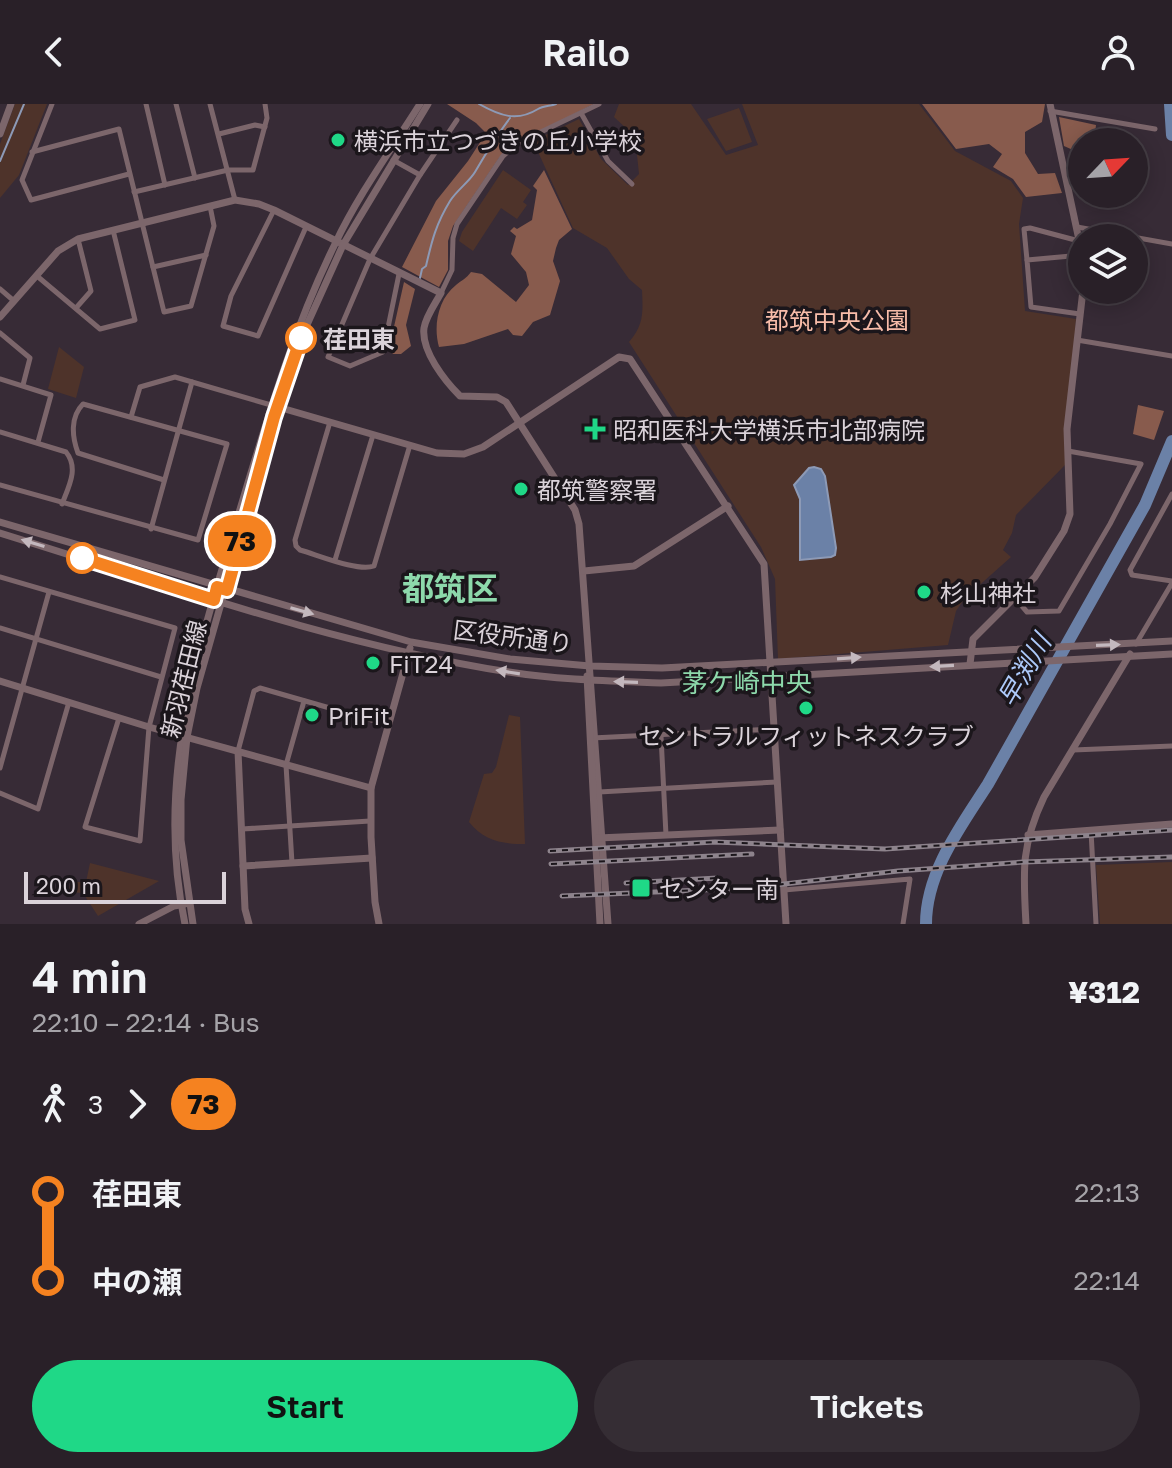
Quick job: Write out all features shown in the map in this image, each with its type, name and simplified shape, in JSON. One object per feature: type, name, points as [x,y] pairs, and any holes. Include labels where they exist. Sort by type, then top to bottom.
[{"type":"street","points":[[0,134],[4,113],[11,104]]},
{"type":"street","points":[[52,104],[22,180],[31,200],[129,174]]},
{"type":"street","points":[[146,104],[165,185]]},
{"type":"street","points":[[176,104],[195,178]]},
{"type":"street","points":[[210,104],[235,200]]},
{"type":"street","points":[[134,192],[228,170],[253,170],[265,127],[265,104]]},
{"type":"street","name":"新羽荏田線","points":[[185,924],[181,830],[183,736],[217,587],[274,406],[347,220],[420,104]]},
{"type":"street","name":"新羽荏田線","points":[[339,243],[428,104]]},
{"type":"street","points":[[599,104],[518,143],[503,156],[457,224],[453,238],[452,270],[424,328],[424,339],[432,358],[460,396],[500,398],[506,402],[575,510],[584,571],[590,666],[588,680],[599,792],[600,924]]},
{"type":"street","points":[[1075,224],[1050,108],[1155,129]]},
{"type":"street","points":[[581,113],[608,161],[632,184]]},
{"type":"street","points":[[399,274],[383,352],[350,366],[328,357],[370,259],[457,120]]},
{"type":"street","points":[[219,134],[255,125],[265,127]]},
{"type":"street","points":[[32,152],[119,129],[164,312],[191,306],[214,226],[210,205]]},
{"type":"street","points":[[393,159],[420,175]]},
{"type":"street","points":[[0,317],[58,251],[78,239],[235,200],[274,210],[441,293]]},
{"type":"street","points":[[274,210],[231,296],[223,326],[258,336],[306,227]]},
{"type":"street","points":[[37,276],[100,329],[135,320],[112,229]]},
{"type":"street","points":[[1068,238],[1024,229],[1031,307],[1080,314]]},
{"type":"street","points":[[76,308],[91,291],[78,239]]},
{"type":"street","points":[[1148,240],[1172,244]]},
{"type":"street","points":[[153,267],[206,255]]},
{"type":"street","points":[[1027,260],[1068,256]]},
{"type":"street","points":[[0,289],[14,301]]},
{"type":"street","points":[[970,664],[970,643],[980,629],[1035,577],[1064,531],[1070,514],[1067,451],[1081,304]]},
{"type":"street","points":[[0,333],[30,358],[23,385]]},
{"type":"street","points":[[1077,340],[1172,356]]},
{"type":"street","points":[[131,417],[140,387],[175,377],[410,445],[450,455],[471,453],[619,357],[630,359],[764,564],[786,924]]},
{"type":"street","points":[[0,379],[51,395],[38,442]]},
{"type":"street","points":[[151,529],[192,382]]},
{"type":"street","points":[[0,485],[198,540],[227,444],[83,404],[78,408],[73,424],[78,453],[164,480]]},
{"type":"street","name":"新羽荏田線","points":[[183,736],[227,590],[274,406]]},
{"type":"street","points":[[330,422],[295,540],[300,550],[364,568],[374,566],[410,445]]},
{"type":"street","points":[[0,432],[66,452],[72,459],[70,483],[62,504]]},
{"type":"street","points":[[335,560],[373,434]]},
{"type":"street","points":[[1015,598],[1027,612],[1059,611],[1141,464],[1067,451]]},
{"type":"street","points":[[1026,924],[1023,870],[1028,835],[1044,797],[1172,582],[1132,575],[1130,570],[1172,494]]},
{"type":"street","points":[[584,571],[634,566],[728,506]]},
{"type":"street","name":"区役所通り","points":[[0,522],[411,642],[510,659],[662,668],[1136,644]]},
{"type":"street","name":"区役所通り","points":[[0,533],[214,600],[356,640],[511,673],[661,683],[1128,656]]},
{"type":"street","points":[[0,577],[175,628],[149,727],[140,841],[85,827],[119,718]]},
{"type":"street","points":[[0,768],[49,592]]},
{"type":"street","points":[[0,628],[161,677]]},
{"type":"street","points":[[1136,644],[1172,641]]},
{"type":"street","points":[[379,924],[372,858],[371,788],[411,642]]},
{"type":"street","points":[[1128,656],[1172,654]]},
{"type":"street","points":[[0,681],[149,727],[371,788]]},
{"type":"street","points":[[249,924],[245,909],[238,751],[254,691],[260,688],[389,725]]},
{"type":"street","points":[[292,863],[286,765],[304,701]]},
{"type":"street","points":[[0,793],[38,809],[69,702]]},
{"type":"street","points":[[593,738],[775,729]]},
{"type":"street","points":[[661,736],[666,835]]},
{"type":"street","points":[[593,738],[608,924]]},
{"type":"street","points":[[1072,750],[1172,746]]},
{"type":"street","points":[[599,792],[778,782]]},
{"type":"street","points":[[242,829],[370,821]]},
{"type":"street","points":[[1028,835],[1172,824]]},
{"type":"street","points":[[599,838],[780,830]]},
{"type":"street","points":[[1091,831],[1096,924]]},
{"type":"street","points":[[243,866],[372,858]]},
{"type":"street","points":[[784,890],[910,879],[903,924]]},
{"type":"street","points":[[139,924],[184,904]]},
{"type":"street","name":"新羽荏田線","points":[[184,904],[193,924]]},
{"type":"green space","points":[[15,104],[47,104],[19,175],[0,198],[0,144]]},
{"type":"green space","name":"都筑中央公園","points":[[619,104],[691,104],[726,155],[758,145],[742,104],[919,104],[955,151],[1011,181],[1023,198],[1019,224],[1025,311],[1076,319],[1065,465],[1016,515],[1012,533],[1003,550],[1011,557],[965,598],[956,611],[948,645],[778,659],[775,579],[761,547],[629,342],[642,318],[642,290],[629,279],[607,248],[573,228],[533,141],[579,119],[601,159],[628,185],[639,174],[636,145],[625,133],[627,129],[614,117]]},
{"type":"green space","points":[[739,108],[752,142],[726,151],[707,119]]},
{"type":"green space","points":[[503,170],[531,190],[523,202],[527,205],[517,219],[501,208],[473,251],[459,241],[462,232]]},
{"type":"green space","points":[[59,347],[84,367],[76,398],[48,389]]},
{"type":"green space","points":[[509,715],[520,717],[525,844],[494,840],[469,822],[484,774],[492,773],[496,767]]},
{"type":"green space","points":[[1172,862],[1172,924],[1100,924],[1096,865]]},
{"type":"green space","points":[[90,863],[159,881],[98,916],[83,893],[68,892],[71,882],[86,882]]},
{"type":"shaded area","points":[[447,104],[594,104],[514,144],[499,158],[453,226],[448,241],[448,270],[439,287],[402,267],[436,201],[486,133]]},
{"type":"shaded area","points":[[922,104],[1045,104],[1042,122],[1025,132],[1025,153],[1038,174],[1055,173],[1062,193],[1026,197],[1013,179],[993,167],[1002,154],[989,144],[956,149]]},
{"type":"shaded area","points":[[1059,117],[1096,125],[1096,128],[1068,128],[1068,148],[1064,146]]},
{"type":"shaded area","points":[[544,170],[572,229],[559,240],[556,248],[553,261],[560,281],[550,315],[533,322],[522,336],[513,335],[508,329],[464,344],[439,347],[437,322],[441,305],[450,291],[471,272],[482,274],[516,302],[529,285],[526,272],[511,254],[516,236],[510,231],[532,220],[537,190],[533,186]]},
{"type":"shaded area","points":[[404,282],[415,289],[406,325],[411,346],[401,354],[393,354],[389,349]]},
{"type":"shaded area","points":[[1138,405],[1164,411],[1154,440],[1133,434]]},
{"type":"water","points":[[809,468],[821,469],[825,476],[835,555],[800,560],[800,499],[794,485]]},
{"type":"waterway","points":[[0,161],[24,104]]},
{"type":"waterway","points":[[479,104],[494,112],[516,116],[556,104]]},
{"type":"waterway","name":"早渕川","points":[[1170,104],[1172,135]]},
{"type":"waterway","points":[[420,278],[445,209],[472,176],[510,118]]},
{"type":"waterway","name":"早渕川","points":[[926,924],[932,886],[947,850],[988,784],[1145,505],[1172,441]]},
{"type":"railway","points":[[550,851],[715,842],[885,849],[1172,830]]},
{"type":"railway","points":[[551,864],[752,854]]},
{"type":"railway","points":[[562,896],[748,888],[898,871],[1024,862],[1172,857]]},
{"type":"railway","points":[[626,883],[718,878]]},
{"type":"bus line","name":"73","points":[[82,558],[214,600],[217,587],[227,590],[274,417],[301,338]]},
{"type":"place","name":"横浜市立つづきの丘小学校","points":[[338,140]]},
{"type":"place","name":"荏田東","points":[[301,338]]},
{"type":"place","name":"昭和医科大学横浜市北部病院","points":[[595,429]]},
{"type":"place","name":"都筑警察署","points":[[521,489]]},
{"type":"place","name":"杉山神社","points":[[924,592]]},
{"type":"place","name":"FiT24","points":[[373,663]]},
{"type":"place","name":"セントラルフィットネスクラブ","points":[[806,708]]},
{"type":"place","name":"PriFit","points":[[312,715]]},
{"type":"place","name":"センター南","points":[[641,888]]},
{"type":"district","name":"都筑区","points":[[450,588]]},
{"type":"district","name":"茅ケ崎中央","points":[[747,682]]}]
